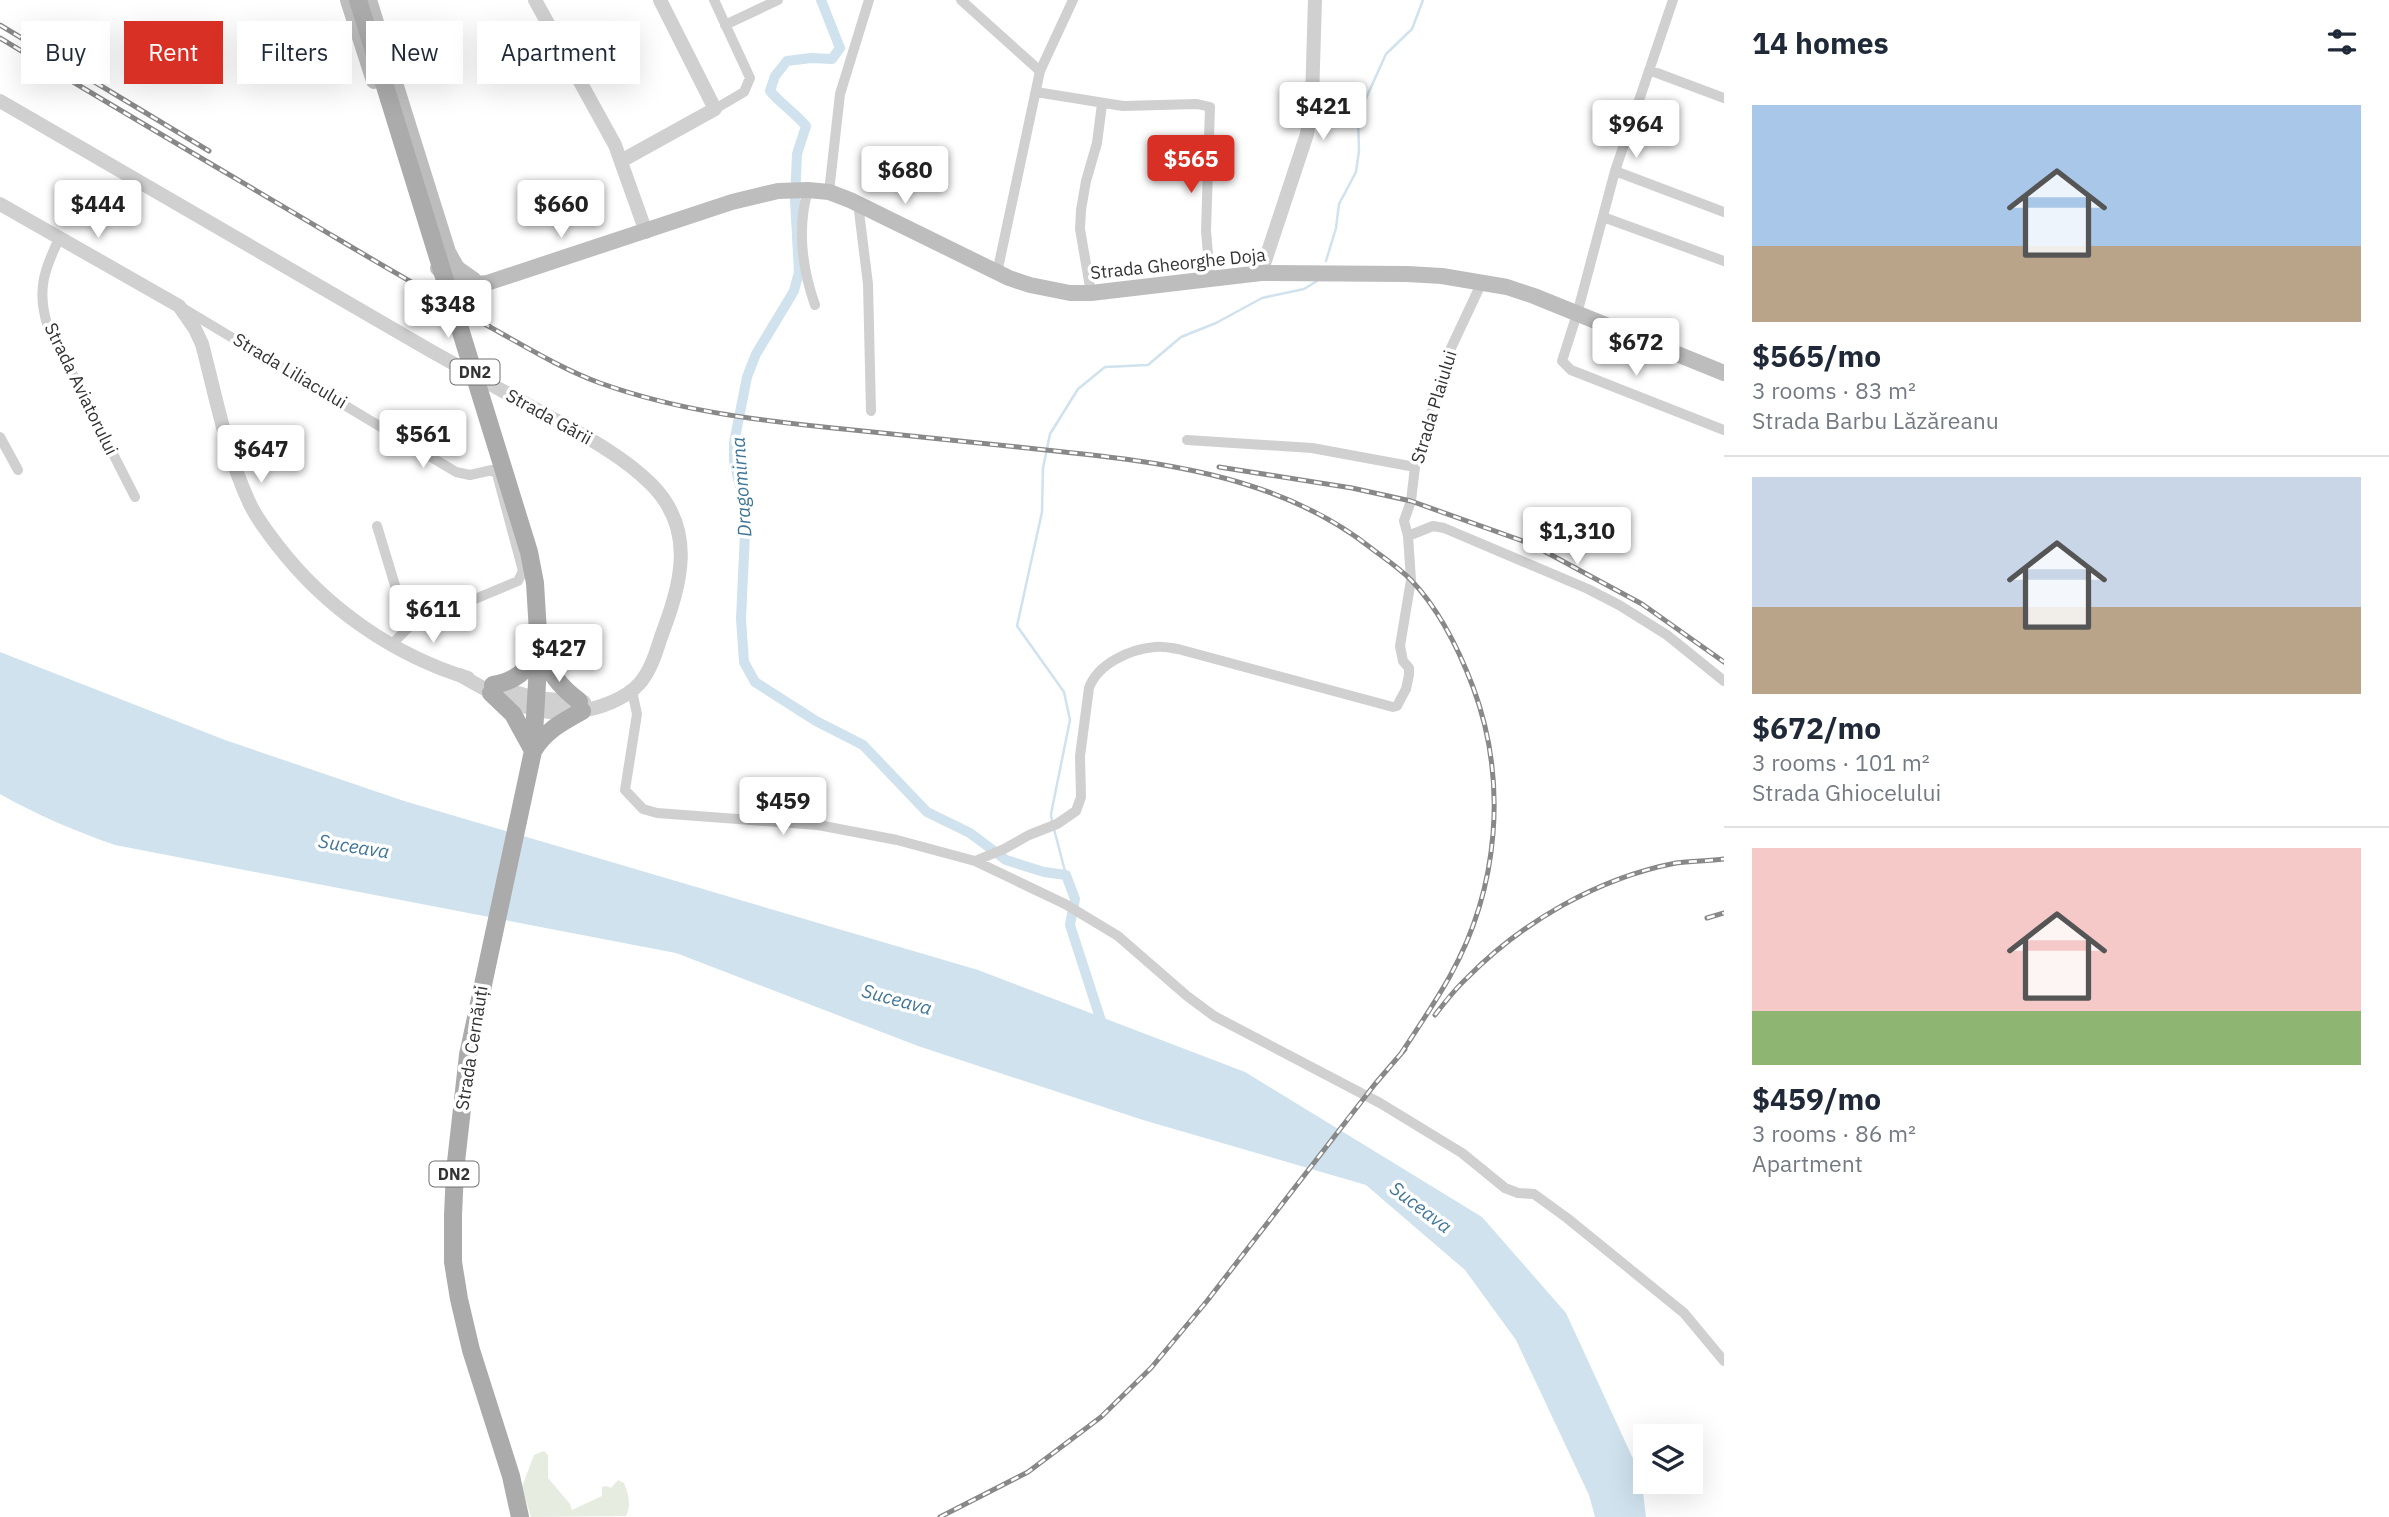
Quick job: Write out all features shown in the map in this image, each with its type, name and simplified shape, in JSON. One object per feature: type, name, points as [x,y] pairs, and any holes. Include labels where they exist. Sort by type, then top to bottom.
[{"type":"main road","points":[[348,0],[438,267],[447,276],[460,281],[487,283]]},
{"type":"main road","name":"DN2","points":[[358,0],[526,542],[535,583],[538,649],[533,751]]},
{"type":"main road","points":[[369,0],[447,252],[463,274],[487,283]]},
{"type":"main road","name":"Strada Gheorghe Doja","points":[[487,283],[732,202],[799,190],[829,192],[858,203],[997,273],[1051,290],[1091,293],[1261,272],[1407,274],[1482,282],[1507,288],[1577,314],[1724,373]]},
{"type":"main road","points":[[533,751],[520,723],[492,689],[517,677],[533,661],[538,649]]},
{"type":"main road","points":[[533,751],[539,741],[581,706],[552,676],[538,649]]},
{"type":"main road","name":"Strada Cernăuți","points":[[509,1517],[477,1387],[453,1262],[453,1216],[464,1082],[479,998],[533,751]]},
{"type":"main road","name":"Strada Cernăuți","points":[[471,1350],[511,1476],[520,1517]]},
{"type":"street","points":[[535,0],[609,132],[646,232]]},
{"type":"street","points":[[660,0],[715,108]]},
{"type":"street","points":[[621,161],[744,92],[750,78],[714,0]]},
{"type":"street","points":[[725,25],[778,0]]},
{"type":"street","points":[[829,192],[840,94],[869,0]]},
{"type":"street","points":[[961,0],[1040,71]]},
{"type":"street","points":[[997,273],[1040,71],[1073,0]]},
{"type":"street","points":[[1261,272],[1311,117],[1315,0]]},
{"type":"street","points":[[1673,0],[1615,172],[1577,314],[1562,356],[1563,365],[1724,430]]},
{"type":"street","points":[[1649,70],[1724,98]]},
{"type":"street","points":[[1037,92],[1123,106],[1197,104],[1210,107],[1206,231],[1210,277]]},
{"type":"street","name":"Strada Gării","points":[[0,101],[360,310],[576,431],[616,456],[654,487],[670,510],[678,528],[681,572],[655,655],[641,682],[632,691]]},
{"type":"street","points":[[1091,293],[1080,229],[1080,209],[1097,143],[1102,104]]},
{"type":"street","points":[[1615,172],[1724,212]]},
{"type":"street","points":[[799,190],[803,266],[815,305]]},
{"type":"street","points":[[858,203],[868,284],[871,411]]},
{"type":"street","points":[[0,204],[179,306],[202,344],[228,445],[250,505],[297,570],[320,594],[355,621],[391,644],[492,689],[505,700],[581,706],[602,704],[632,691],[637,714],[625,790],[643,809],[681,815],[818,825],[897,840],[975,861],[1065,904],[1118,936],[1214,1016],[1380,1103],[1462,1153],[1504,1188],[1518,1193],[1534,1194],[1540,1198],[1684,1313],[1724,1362]]},
{"type":"street","points":[[1603,217],[1724,261]]},
{"type":"street","name":"Strada Aviatorului","points":[[59,239],[47,263],[41,295],[47,324],[135,496]]},
{"type":"street","name":"Strada Plaiului","points":[[975,861],[1053,826],[1076,811],[1081,797],[1080,756],[1091,680],[1104,666],[1128,654],[1156,647],[1178,649],[1397,706],[1407,682],[1409,668],[1403,662],[1400,646],[1410,580],[1408,536],[1404,521],[1411,501],[1415,467],[1451,348],[1482,282]]},
{"type":"street","name":"Strada Liliacului","points":[[179,306],[456,472],[470,475],[492,470],[497,474],[523,571],[522,576],[518,581],[410,626],[391,644]]},
{"type":"street","points":[[0,437],[18,470]]},
{"type":"street","points":[[1187,440],[1312,448],[1415,467]]},
{"type":"street","points":[[377,526],[410,626]]},
{"type":"street","points":[[1408,536],[1433,526],[1444,528],[1588,589],[1667,635],[1724,681]]},
{"type":"shaded area","points":[[544,1451],[548,1455],[548,1478],[572,1510],[602,1496],[602,1487],[611,1488],[618,1480],[624,1483],[628,1495],[629,1507],[626,1516],[531,1517],[522,1487],[534,1455]]},
{"type":"water","name":"Suceava","points":[[0,652],[225,740],[404,801],[978,970],[1245,1072],[1482,1217],[1566,1313],[1633,1459],[1633,1494],[1643,1494],[1646,1517],[1595,1517],[1589,1495],[1516,1340],[1465,1270],[1366,1185],[1143,1120],[918,1046],[676,953],[115,845],[42,816],[0,794]]},
{"type":"waterway","name":"Dragomirna","points":[[821,0],[840,48],[832,59],[787,61],[775,76],[770,91],[806,126],[797,154],[795,200],[799,272],[794,291],[756,354],[747,377],[734,443],[734,461],[743,500],[745,533],[741,619],[744,662],[755,682],[816,721],[863,745],[927,812],[970,833],[1006,860],[1044,872],[1066,875],[1075,899],[1070,925],[1103,1027]]},
{"type":"waterway","points":[[1326,261],[1336,228],[1339,204],[1356,172],[1359,151],[1358,116],[1386,54],[1412,29],[1423,0]]},
{"type":"waterway","points":[[1052,822],[1051,814],[1070,720],[1064,692],[1017,626],[1042,512],[1043,468],[1050,434],[1078,389],[1105,367],[1148,365],[1181,337],[1216,323],[1262,298],[1304,289],[1317,281]]},
{"type":"waterway","points":[[1054,829],[1066,875]]},
{"type":"railway","points":[[0,25],[209,151]]},
{"type":"railway","points":[[0,38],[414,283],[544,357],[600,383],[686,407],[744,417],[1111,457],[1203,473],[1248,485],[1291,501],[1332,522],[1371,548],[1402,571],[1421,591],[1455,645],[1473,687],[1484,723],[1491,759],[1494,797],[1488,871],[1479,907],[1450,976],[1400,1055]]},
{"type":"railway","points":[[1219,467],[1352,488],[1411,501],[1531,544],[1642,604],[1724,662]]},
{"type":"railway","points":[[1435,1015],[1458,987],[1489,958],[1537,921],[1563,905],[1618,879],[1647,870],[1676,863],[1724,859]]},
{"type":"railway","points":[[1707,918],[1724,913]]},
{"type":"railway","points":[[940,1517],[1028,1472],[1101,1417],[1151,1368],[1405,1049]]}]
